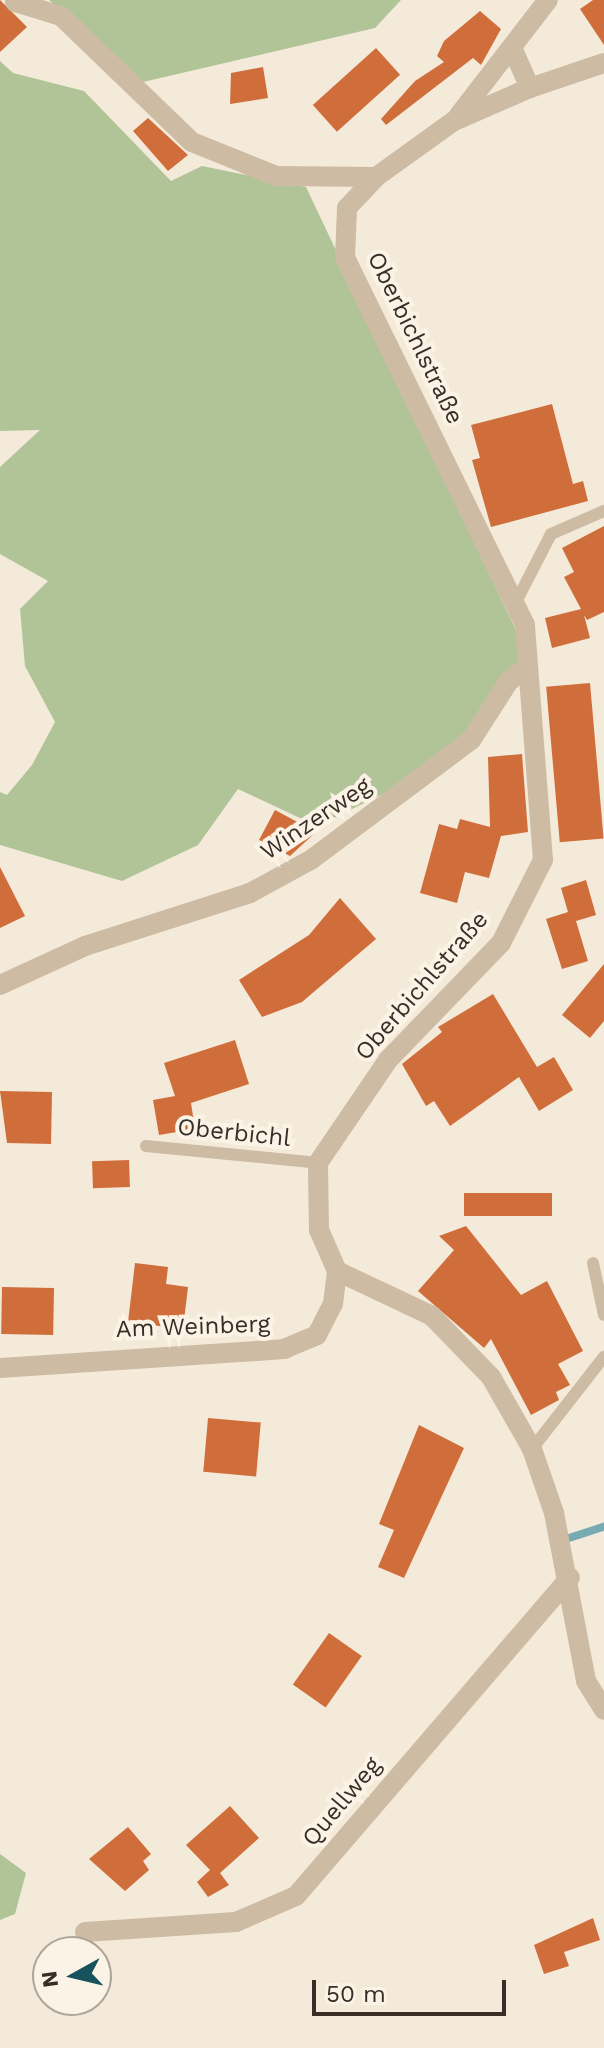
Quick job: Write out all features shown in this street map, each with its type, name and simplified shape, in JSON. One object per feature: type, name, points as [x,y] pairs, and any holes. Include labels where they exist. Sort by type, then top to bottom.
[{"type":"street","points":[[454,121],[514,52],[548,0]]},
{"type":"street","points":[[15,2],[61,16],[192,142],[276,176],[376,177]]},
{"type":"street","points":[[514,52],[530,88]]},
{"type":"street","name":"Oberbichlstraße","points":[[318,1163],[388,1060],[501,943],[528,898],[544,845],[528,666],[516,602],[345,258],[347,208],[376,177],[454,121],[530,88],[604,63]]},
{"type":"street","name":"Winzerweg","points":[[0,985],[85,946],[250,893],[312,859],[471,740],[509,681],[528,666]]},
{"type":"street","points":[[318,1163],[319,1230],[337,1271],[432,1316],[467,1347],[532,1449],[570,1578],[586,1681],[604,1710]]},
{"type":"street","name":"Am Weinberg","points":[[0,1368],[284,1349],[317,1335],[333,1304],[337,1271]]},
{"type":"street","name":"Quellweg","points":[[85,1932],[236,1922],[296,1896],[570,1578]]},
{"type":"lane","points":[[516,602],[551,534],[604,511]]},
{"type":"lane","name":"Oberbichl","points":[[146,1146],[318,1163]]},
{"type":"lane","points":[[593,1263],[604,1315]]},
{"type":"lane","points":[[532,1449],[604,1357]]},
{"type":"green space","points":[[49,0],[401,0],[375,28],[143,82]]},
{"type":"green space","points":[[0,61],[13,73],[84,91],[171,181],[202,166],[306,187],[522,643],[529,671],[467,753],[317,826],[238,789],[198,845],[122,881],[0,845],[0,792],[7,795],[32,765],[55,722],[25,666],[20,609],[48,581],[0,554],[0,467],[40,430],[0,431]]},
{"type":"green space","points":[[0,1854],[26,1873],[15,1914],[0,1920]]},
{"type":"building","points":[[0,0],[27,27],[0,52]]},
{"type":"building","points":[[593,0],[604,0],[604,45],[580,9]]},
{"type":"building","points":[[480,11],[501,29],[481,65],[473,58],[386,125],[381,119],[415,81],[444,62],[437,56],[444,41]]},
{"type":"building","points":[[376,48],[400,75],[337,132],[313,105]]},
{"type":"building","points":[[263,67],[268,98],[230,104],[231,73]]},
{"type":"building","points":[[148,118],[188,155],[168,171],[133,131]]},
{"type":"building","points":[[552,404],[573,484],[583,481],[588,501],[491,527],[472,460],[480,458],[471,425]]},
{"type":"building","points":[[604,526],[604,612],[587,620],[584,615],[590,638],[552,648],[545,618],[581,609],[564,577],[574,572],[562,548]]},
{"type":"building","points":[[590,683],[604,838],[560,842],[546,687]]},
{"type":"building","points":[[522,754],[528,832],[501,836],[489,878],[465,872],[457,903],[420,893],[439,824],[457,829],[460,819],[490,827],[488,757]]},
{"type":"building","points":[[275,810],[316,832],[290,856],[259,840]]},
{"type":"building","points":[[0,867],[25,916],[0,928]]},
{"type":"building","points":[[586,880],[596,915],[576,921],[588,961],[562,969],[546,919],[568,912],[561,888]]},
{"type":"building","points":[[340,898],[376,939],[302,1002],[262,1017],[239,980],[309,935]]},
{"type":"building","points":[[604,964],[604,1021],[590,1038],[562,1015]]},
{"type":"building","points":[[493,994],[537,1067],[554,1057],[573,1090],[539,1111],[519,1077],[450,1126],[434,1101],[426,1106],[402,1064],[442,1032],[438,1027]]},
{"type":"building","points":[[235,1040],[249,1084],[191,1103],[195,1129],[159,1135],[153,1100],[175,1096],[164,1063]]},
{"type":"building","points":[[0,1091],[52,1092],[51,1144],[7,1143]]},
{"type":"building","points":[[129,1160],[130,1187],[93,1188],[92,1161]]},
{"type":"building","points":[[464,1193],[552,1193],[552,1216],[464,1216]]},
{"type":"building","points":[[466,1226],[521,1295],[547,1281],[583,1351],[558,1364],[570,1385],[556,1392],[559,1400],[531,1415],[491,1339],[484,1348],[418,1291],[454,1250],[439,1236]]},
{"type":"building","points":[[135,1263],[168,1267],[166,1284],[188,1287],[183,1329],[128,1322]]},
{"type":"building","points":[[2,1287],[54,1288],[53,1335],[1,1334]]},
{"type":"building","points":[[208,1418],[261,1423],[256,1476],[203,1472]]},
{"type":"building","points":[[419,1425],[464,1448],[404,1578],[378,1567],[394,1530],[379,1524]]},
{"type":"building","points":[[329,1633],[362,1656],[326,1708],[293,1685]]},
{"type":"building","points":[[230,1806],[259,1838],[220,1873],[229,1885],[208,1897],[197,1882],[210,1870],[186,1845]]},
{"type":"building","points":[[128,1827],[151,1854],[143,1861],[149,1870],[125,1891],[89,1859]]},
{"type":"building","points":[[593,1918],[600,1940],[564,1952],[569,1966],[544,1974],[534,1945]]},
{"type":"waterway","points":[[566,1539],[604,1527]]}]
